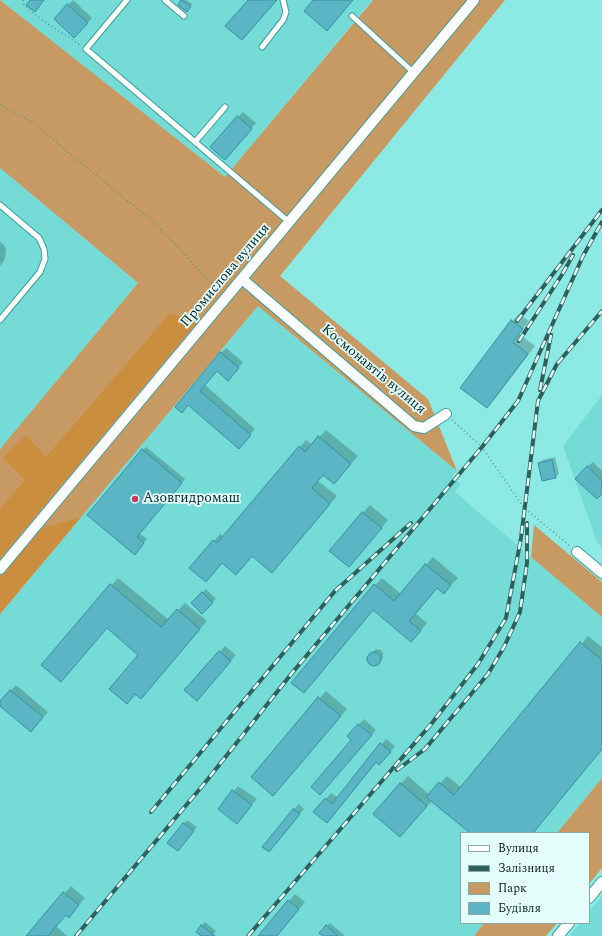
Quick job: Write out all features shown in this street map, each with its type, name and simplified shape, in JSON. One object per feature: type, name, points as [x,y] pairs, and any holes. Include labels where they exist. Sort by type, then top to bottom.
[{"type":"street","name":"Промислова вулиця","points":[[0,569],[474,0]]},
{"type":"street","name":"Космонавтів вулиця","points":[[242,279],[414,426],[424,428],[446,414]]},
{"type":"street","points":[[577,552],[602,573]]},
{"type":"street","points":[[590,897],[602,882]]},
{"type":"street","points":[[558,936],[568,924]]},
{"type":"lane","points":[[127,0],[86,50],[289,222]]},
{"type":"lane","points":[[165,0],[184,16]]},
{"type":"lane","points":[[262,47],[283,20],[286,12],[283,0]]},
{"type":"lane","points":[[352,16],[414,72]]},
{"type":"lane","points":[[195,142],[225,106]]},
{"type":"lane","points":[[0,205],[39,238],[44,249],[45,259],[40,272],[0,320]]},
{"type":"path","points":[[23,0],[24,5],[42,20],[86,50]]},
{"type":"path","points":[[0,104],[31,121],[150,219],[225,299]]},
{"type":"path","name":"Космонавтів вулиця","points":[[446,414],[482,447],[524,508],[577,552]]},
{"type":"shaded area","points":[[1,0],[372,0],[225,177],[35,29]]},
{"type":"shaded area","points":[[0,168],[138,283],[0,449]]},
{"type":"shaded area","points":[[258,306],[457,471],[452,477],[461,484],[455,492],[602,617],[602,778],[558,832],[460,832],[460,924],[483,924],[474,936],[0,936],[0,614]]},
{"type":"shaded area","points":[[170,313],[196,323],[0,558],[0,509],[25,480],[3,458],[26,435],[46,457]]},
{"type":"shaded area","points":[[602,395],[602,547],[597,542],[563,446]]},
{"type":"shaded area","points":[[81,517],[0,614],[0,578],[42,528]]},
{"type":"shaded area","points":[[602,896],[602,936],[569,936],[579,924],[590,924],[590,911]]},
{"type":"green space","points":[[0,0],[225,177],[373,0],[505,0],[280,276],[428,399],[457,471],[258,306],[0,614],[0,449],[138,283],[0,168]]},
{"type":"green space","points":[[534,525],[602,582],[602,617],[531,557]]},
{"type":"green space","points":[[602,778],[602,868],[590,883],[590,832],[558,832]]},
{"type":"green space","points":[[483,924],[556,924],[546,936],[474,936]]},
{"type":"building","points":[[30,0],[44,0],[35,12],[26,5]]},
{"type":"building","points":[[181,0],[191,6],[187,12],[178,5]]},
{"type":"building","points":[[248,0],[277,0],[242,40],[225,26]]},
{"type":"building","points":[[313,0],[353,0],[327,31],[304,11]]},
{"type":"building","points":[[67,4],[88,23],[74,38],[54,19]]},
{"type":"building","points":[[237,116],[252,129],[225,160],[210,147]]},
{"type":"building","points":[[511,320],[523,329],[513,342],[528,354],[487,408],[460,388]]},
{"type":"building","points":[[220,352],[239,368],[228,381],[217,371],[200,391],[251,435],[239,449],[188,405],[182,413],[175,407]]},
{"type":"building","points":[[318,436],[351,464],[334,484],[323,475],[312,488],[330,504],[272,573],[252,556],[236,575],[222,563],[206,582],[189,568],[213,540],[217,543],[299,446],[305,452]]},
{"type":"building","name":"Азовгидромаш","points":[[142,449],[182,483],[137,537],[144,543],[135,555],[87,515]]},
{"type":"building","points":[[552,460],[556,478],[542,481],[538,463]]},
{"type":"building","points":[[587,466],[602,481],[602,494],[597,499],[575,479]]},
{"type":"building","points":[[362,512],[382,528],[349,567],[329,551]]},
{"type":"building","points":[[425,564],[451,585],[444,594],[437,588],[409,621],[421,631],[411,642],[373,610],[304,693],[291,683],[374,584],[394,601]]},
{"type":"building","points":[[110,584],[161,627],[177,609],[200,629],[141,699],[135,694],[127,704],[109,689],[138,655],[107,628],[61,682],[41,665]]},
{"type":"building","points":[[202,592],[213,603],[202,614],[191,603]]},
{"type":"building","points":[[580,642],[602,660],[602,749],[534,832],[469,832],[426,797],[439,782],[454,795]]},
{"type":"building","points":[[219,651],[231,661],[197,701],[184,690]]},
{"type":"building","points":[[374,652],[379,654],[381,659],[379,664],[374,666],[369,664],[367,659],[369,654]]},
{"type":"building","points":[[10,690],[43,717],[31,732],[0,706],[0,701]]},
{"type":"building","points":[[318,697],[341,716],[273,796],[251,777]]},
{"type":"building","points":[[358,724],[372,735],[320,795],[311,787],[351,740],[347,736]]},
{"type":"building","points":[[380,743],[391,752],[379,765],[376,762],[327,823],[313,812],[325,798],[332,804]]},
{"type":"building","points":[[400,783],[427,806],[400,837],[373,814]]},
{"type":"building","points":[[232,790],[252,805],[237,824],[218,809]]},
{"type":"building","points":[[293,809],[300,814],[269,852],[262,847]]},
{"type":"building","points":[[183,823],[194,831],[178,851],[167,843]]},
{"type":"building","points":[[63,892],[79,905],[69,918],[66,915],[48,936],[26,936]]},
{"type":"building","points":[[288,900],[299,909],[277,936],[258,936]]},
{"type":"building","points":[[201,925],[215,936],[201,936],[196,932]]},
{"type":"building","points":[[326,925],[338,936],[323,936],[319,933]]},
{"type":"railway","points":[[517,321],[602,210]]},
{"type":"railway","points":[[76,936],[204,784],[292,673],[482,447],[518,401],[583,256],[602,222]]},
{"type":"railway","points":[[519,341],[573,255]]},
{"type":"railway","points":[[248,936],[432,723],[478,664],[506,618],[521,538],[538,401],[557,364],[602,311]]},
{"type":"railway","points":[[540,390],[551,335]]},
{"type":"railway","points":[[151,812],[335,591],[411,523]]},
{"type":"railway","points":[[397,770],[425,749],[488,674],[504,647],[520,612],[527,563],[527,523]]},
{"type":"place","name":"Азовгидромаш","points":[[135,499]]}]
